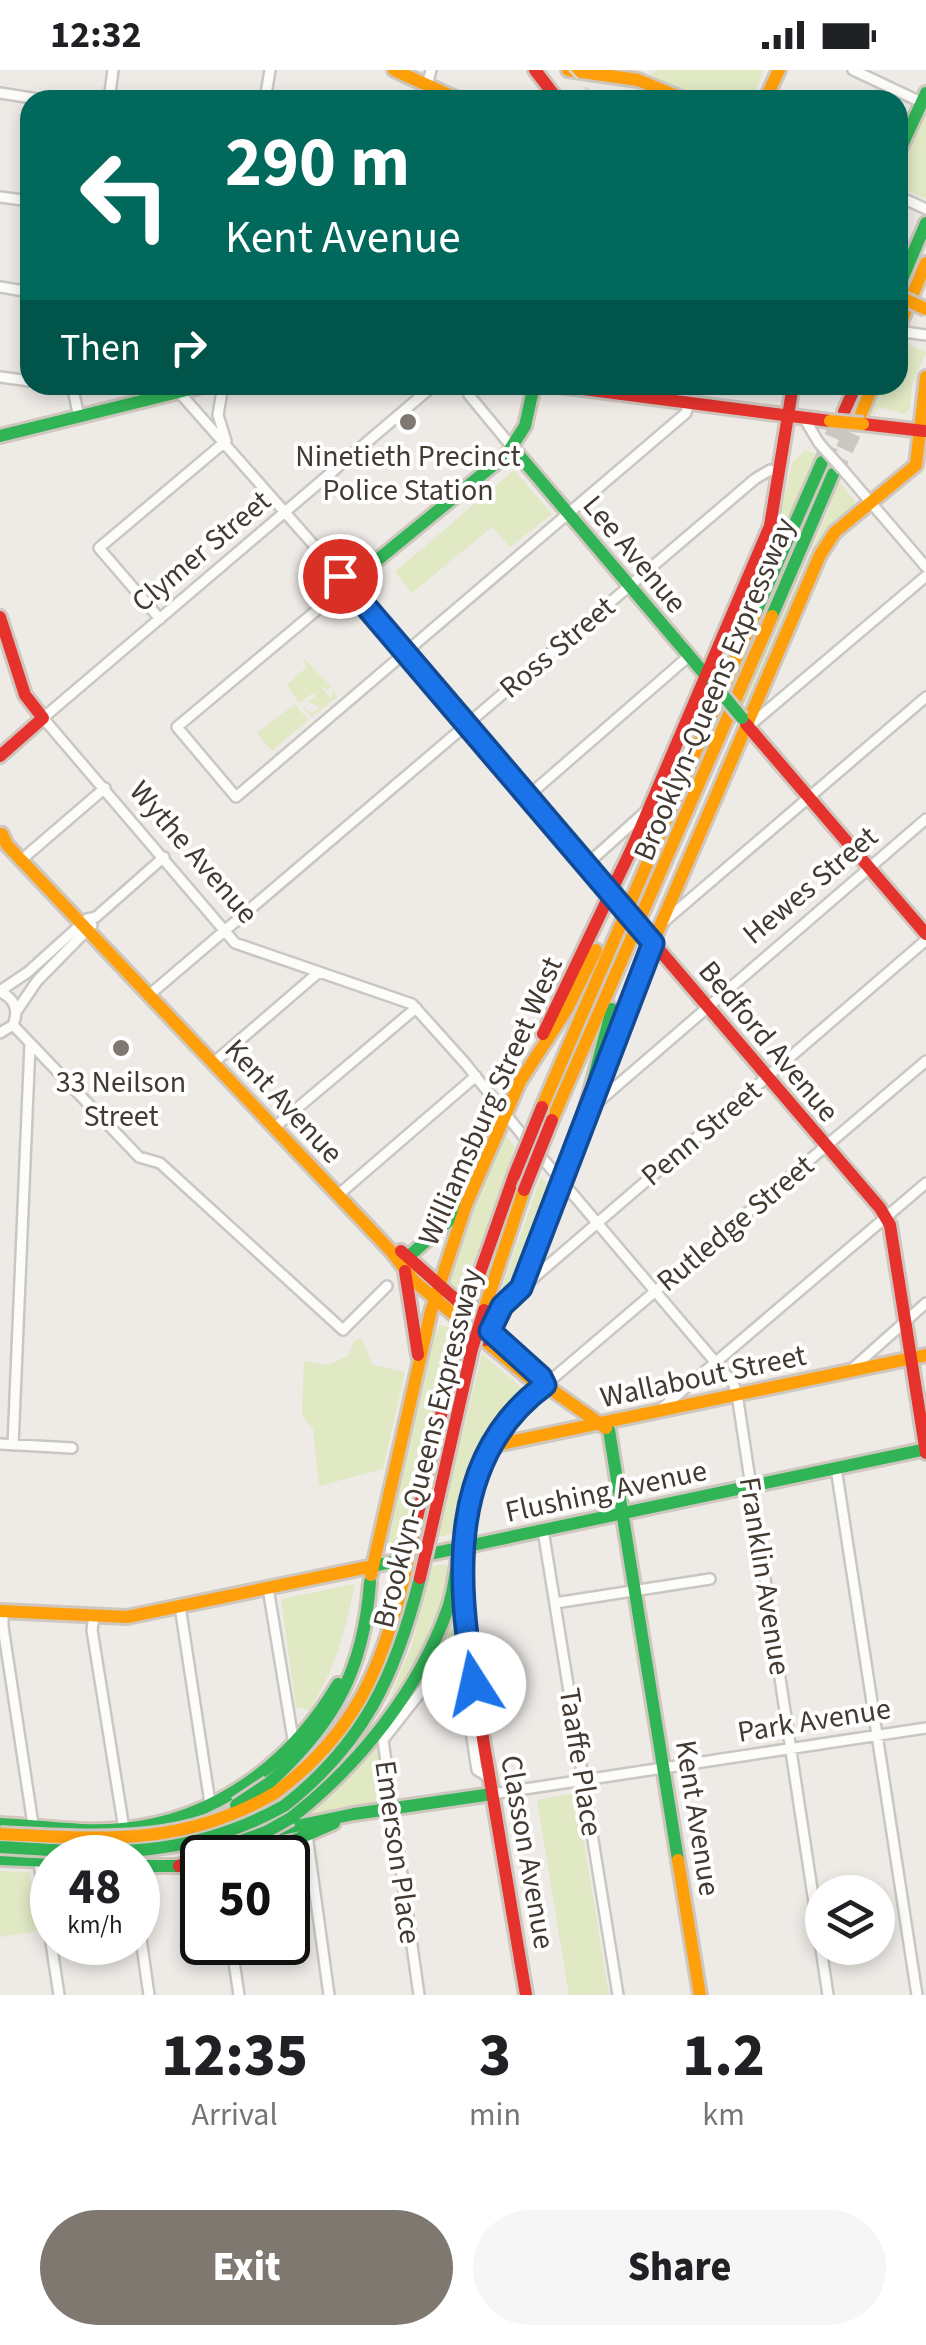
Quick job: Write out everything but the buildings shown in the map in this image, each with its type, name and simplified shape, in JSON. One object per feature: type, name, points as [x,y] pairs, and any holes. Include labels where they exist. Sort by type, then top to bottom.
[{"type":"main road","points":[[394,70],[437,90]]},
{"type":"main road","points":[[568,70],[638,80],[662,90]]},
{"type":"main road","points":[[908,134],[925,100]]},
{"type":"main road","points":[[908,268],[926,224]]},
{"type":"main road","points":[[908,310],[926,263]]},
{"type":"main road","points":[[579,1134],[608,1021],[645,940],[662,923],[745,722],[820,555],[835,532],[921,462],[926,378]]},
{"type":"main road","points":[[0,436],[168,395]]},
{"type":"main road","points":[[348,584],[512,447],[525,426],[532,395]]},
{"type":"main road","points":[[664,395],[830,421],[862,419],[923,431]]},
{"type":"main road","name":"Williamsburg Street West","points":[[182,1815],[253,1781],[294,1746],[332,1696],[344,1673],[370,1582],[419,1359],[466,1205],[505,1113],[612,895],[645,812],[709,679],[770,526],[797,417],[794,395]]},
{"type":"main road","points":[[844,412],[852,395]]},
{"type":"main road","points":[[862,419],[870,395]]},
{"type":"main road","name":"Lee Avenue","points":[[512,447],[926,937]]},
{"type":"main road","name":"Brooklyn-Queens Expressway","points":[[272,1788],[321,1757],[360,1706],[388,1643],[459,1339],[514,1176],[645,864],[822,462]]},
{"type":"main road","name":"Brooklyn-Queens Expressway","points":[[288,1812],[331,1767],[373,1713],[407,1634],[472,1349],[524,1190],[552,1120],[645,940],[838,472]]},
{"type":"main road","name":"Bedford Avenue","points":[[348,584],[612,895],[645,940],[886,1217],[906,1321],[919,1356],[926,1450]]},
{"type":"main road","name":"Wythe Avenue","points":[[0,617],[24,695],[43,718]]},
{"type":"main road","name":"Clymer Street","points":[[0,756],[43,718]]},
{"type":"main road","name":"Kent Avenue","points":[[1,833],[26,854],[406,1263],[541,1377],[545,1385],[611,1434],[700,1995]]},
{"type":"main road","name":"Kent Avenue","points":[[1,833],[7,846],[154,990],[277,1125]]},
{"type":"main road","points":[[519,1083],[568,1009],[634,871],[645,864]]},
{"type":"main road","points":[[488,1336],[502,1306],[521,1288],[591,1108],[645,940]]},
{"type":"main road","points":[[419,1359],[406,1263],[466,1205]]},
{"type":"main road","name":"Wallabout Street","points":[[491,1446],[919,1356]]},
{"type":"main road","name":"Classon Avenue","points":[[526,1995],[463,1619],[461,1547],[473,1495],[491,1446],[510,1416],[545,1385]]},
{"type":"main road","name":"Flushing Avenue","points":[[2,1611],[128,1616],[926,1450]]},
{"type":"main road","points":[[0,1834],[170,1843],[200,1852],[266,1832],[288,1812],[311,1804],[348,1768],[405,1688],[446,1613],[461,1547]]},
{"type":"main road","points":[[0,1848],[117,1854],[170,1843],[272,1788],[345,1692],[366,1634],[370,1582]]},
{"type":"main road","name":"Park Avenue","points":[[0,1824],[124,1829],[182,1815],[234,1827],[287,1829],[354,1814],[492,1794]]},
{"type":"main road","name":"Park Avenue","points":[[306,1835],[354,1814]]},
{"type":"main road","points":[[160,1866],[192,1862],[196,1850],[192,1826],[182,1815]]},
{"type":"main road","points":[[0,1859],[30,1860]]},
{"type":"street","points":[[425,90],[431,70]]},
{"type":"street","points":[[853,70],[901,90]]},
{"type":"street","points":[[71,395],[79,417]]},
{"type":"street","name":"Bedford Avenue","points":[[183,395],[348,584]]},
{"type":"street","points":[[160,619],[100,548],[226,441],[218,415],[221,395]]},
{"type":"street","name":"Clymer Street","points":[[43,718],[422,395]]},
{"type":"street","name":"Lee Avenue","points":[[469,395],[512,447]]},
{"type":"street","points":[[348,584],[177,727],[236,797],[570,515],[686,413],[689,402]]},
{"type":"street","points":[[797,417],[838,472],[871,502],[926,567]]},
{"type":"street","name":"Ross Street","points":[[154,990],[755,479],[770,470],[781,473]]},
{"type":"street","points":[[745,722],[774,704],[926,576]]},
{"type":"street","points":[[528,796],[689,656]]},
{"type":"street","points":[[760,694],[774,704]]},
{"type":"street","points":[[662,923],[926,698]]},
{"type":"street","name":"Wythe Avenue","points":[[43,718],[237,944],[402,998],[416,1008],[733,1382],[737,1394]]},
{"type":"street","points":[[26,854],[105,788]]},
{"type":"street","points":[[586,865],[645,812]]},
{"type":"street","name":"Hewes Street","points":[[591,1108],[926,819]]},
{"type":"street","points":[[617,836],[632,848]]},
{"type":"street","points":[[0,1033],[13,1025],[25,995],[54,956],[164,857]]},
{"type":"street","points":[[678,886],[696,894]]},
{"type":"street","name":"Penn Street","points":[[521,1288],[926,937]]},
{"type":"street","points":[[16,1012],[13,1002],[0,991],[54,956]]},
{"type":"street","points":[[219,1058],[319,972]]},
{"type":"street","points":[[277,1125],[416,1008]]},
{"type":"street","points":[[13,1025],[138,1157],[160,1163],[343,1330],[387,1286]]},
{"type":"street","points":[[13,1445],[30,1044]]},
{"type":"street","name":"Rutledge Street","points":[[545,1385],[926,1062]]},
{"type":"street","points":[[341,1192],[476,1076]]},
{"type":"street","points":[[660,1410],[926,1183]]},
{"type":"street","points":[[850,1370],[926,1303]]},
{"type":"street","name":"Franklin Avenue","points":[[737,1394],[828,1995]]},
{"type":"street","points":[[0,1444],[72,1448]]},
{"type":"street","points":[[836,1468],[917,1995]]},
{"type":"street","name":"Taaffe Place","points":[[543,1530],[618,1995]]},
{"type":"street","points":[[555,1603],[710,1579]]},
{"type":"street","points":[[268,1588],[294,1746]]},
{"type":"street","points":[[180,1606],[210,1803]]},
{"type":"street","points":[[2,1611],[36,1835]]},
{"type":"street","points":[[94,1616],[92,1630],[124,1829]]},
{"type":"street","name":"Emerson Place","points":[[419,1995],[384,1740],[421,1689],[435,1677],[452,1680],[465,1692],[477,1770],[490,1778]]},
{"type":"street","name":"Park Avenue","points":[[492,1794],[926,1728]]},
{"type":"street","points":[[310,1863],[329,1995]]},
{"type":"street","points":[[57,1965],[60,1995]]},
{"type":"street","points":[[145,1965],[149,1995]]},
{"type":"street","points":[[234,1965],[239,1995]]},
{"type":"green space","points":[[656,70],[763,70],[756,90],[680,90],[651,75]]},
{"type":"green space","points":[[926,118],[926,199],[908,191],[908,151]]},
{"type":"green space","points":[[908,344],[926,352],[912,384],[910,409],[904,414],[879,407],[874,415],[867,415],[876,395],[908,395]]},
{"type":"green space","points":[[805,450],[816,454],[719,673],[716,668],[780,516],[792,463]]},
{"type":"green space","points":[[514,470],[552,514],[510,547],[492,527],[412,593],[395,572]]},
{"type":"green space","points":[[838,480],[855,506],[833,527],[747,706],[744,702],[828,512]]},
{"type":"green space","points":[[302,657],[331,686],[328,690],[322,687],[330,699],[333,690],[338,696],[312,717],[302,707],[312,713],[321,707],[308,702],[316,696],[313,693],[299,703],[287,685],[307,667]]},
{"type":"green space","points":[[295,704],[308,720],[272,751],[257,733]]},
{"type":"green space","points":[[503,1137],[515,1147],[462,1295],[450,1284],[449,1274],[477,1192]]},
{"type":"green space","points":[[541,1177],[550,1193],[523,1269],[497,1301]]},
{"type":"green space","points":[[440,1325],[453,1329],[400,1546],[385,1548],[428,1345]]},
{"type":"green space","points":[[361,1338],[373,1365],[405,1372],[383,1469],[319,1486],[313,1429],[302,1415],[304,1361],[328,1365],[348,1356],[354,1341]]},
{"type":"green space","points":[[482,1354],[522,1388],[486,1436],[464,1491],[454,1530],[437,1537]]},
{"type":"green space","points":[[446,1564],[447,1598],[440,1617],[388,1702],[412,1644],[430,1567]]},
{"type":"green space","points":[[355,1584],[327,1678],[310,1710],[296,1707],[281,1599]]},
{"type":"green space","points":[[453,1615],[467,1685],[446,1673],[423,1676]]},
{"type":"green space","points":[[380,1738],[385,1798],[382,1802],[333,1809],[295,1824]]},
{"type":"green space","points":[[576,1793],[609,1995],[569,1995],[537,1800]]},
{"type":"green space","points":[[0,1871],[29,1872],[30,1932],[0,1937]]},
{"type":"tunnel","points":[[822,462],[844,412]]},
{"type":"tunnel","points":[[833,474],[861,414]]},
{"type":"railway","points":[[569,70],[588,90]]},
{"type":"railway","points":[[908,308],[926,316]]},
{"type":"traffic: fast","points":[[908,132],[926,93]]},
{"type":"traffic: fast","points":[[908,265],[926,223]]},
{"type":"traffic: fast","points":[[0,436],[166,395]]},
{"type":"traffic: fast","points":[[532,395],[525,426],[507,454],[348,584],[613,896]]},
{"type":"traffic: fast","points":[[512,447],[708,678]]},
{"type":"traffic: fast","points":[[755,614],[822,462]]},
{"type":"traffic: fast","points":[[772,616],[833,474]]},
{"type":"traffic: fast","points":[[713,683],[742,718]]},
{"type":"traffic: fast","points":[[579,1134],[612,1009]]},
{"type":"traffic: fast","points":[[407,1258],[464,1207]]},
{"type":"traffic: fast","points":[[486,1328],[531,1368]]},
{"type":"traffic: fast","points":[[462,1552],[470,1504],[486,1460],[511,1420],[545,1385]]},
{"type":"traffic: fast","points":[[606,1428],[678,1860]]},
{"type":"traffic: fast","points":[[373,1566],[926,1449]]},
{"type":"traffic: fast","points":[[291,1818],[363,1750],[404,1697],[448,1608],[461,1547]]},
{"type":"traffic: fast","points":[[284,1806],[336,1758],[373,1705],[400,1645],[420,1578]]},
{"type":"traffic: fast","points":[[269,1783],[311,1739],[342,1693],[361,1642],[370,1582]]},
{"type":"traffic: fast","points":[[0,1824],[108,1830],[189,1814],[248,1783],[274,1762],[298,1739],[338,1684]]},
{"type":"traffic: fast","points":[[236,1805],[269,1783]]},
{"type":"traffic: fast","points":[[277,1830],[354,1814],[492,1794]]},
{"type":"traffic: fast","points":[[0,1847],[111,1851],[180,1845],[248,1824],[284,1806]]},
{"type":"traffic: fast","points":[[258,1835],[291,1818]]},
{"type":"traffic: fast","points":[[307,1835],[334,1823]]},
{"type":"traffic: fast","points":[[0,1859],[30,1860]]},
{"type":"traffic: fast","points":[[160,1866],[180,1866]]},
{"type":"traffic: slow","points":[[394,70],[438,90]]},
{"type":"traffic: slow","points":[[568,70],[638,80],[662,90]]},
{"type":"traffic: slow","points":[[770,90],[779,70]]},
{"type":"traffic: slow","points":[[908,305],[926,263]]},
{"type":"traffic: slow","points":[[908,301],[926,309]]},
{"type":"traffic: slow","points":[[599,1087],[657,933],[820,555],[835,532],[916,465],[926,377]]},
{"type":"traffic: slow","points":[[861,414],[869,395]]},
{"type":"traffic: slow","points":[[830,421],[863,424]]},
{"type":"traffic: slow","points":[[542,1107],[755,614]]},
{"type":"traffic: slow","points":[[552,1120],[772,616]]},
{"type":"traffic: slow","points":[[2,834],[7,845],[391,1251],[414,1281],[534,1382],[545,1385],[606,1428]]},
{"type":"traffic: slow","points":[[615,898],[649,937]]},
{"type":"traffic: slow","points":[[519,1083],[567,1009],[596,950]]},
{"type":"traffic: slow","points":[[371,1575],[431,1311],[466,1205],[521,1079]]},
{"type":"traffic: slow","points":[[484,1310],[524,1190]]},
{"type":"traffic: slow","points":[[459,1339],[470,1301]]},
{"type":"traffic: slow","points":[[491,1446],[926,1355]]},
{"type":"traffic: slow","points":[[404,1578],[412,1539]]},
{"type":"traffic: slow","points":[[0,1611],[127,1617],[373,1566]]},
{"type":"traffic: slow","points":[[275,1793],[325,1748],[360,1698],[385,1643],[404,1578]]},
{"type":"traffic: slow","points":[[0,1834],[141,1836],[207,1823],[275,1793]]},
{"type":"traffic: slow","points":[[678,1860],[700,1995]]},
{"type":"traffic: jam","points":[[535,70],[550,90]]},
{"type":"traffic: jam","points":[[629,395],[830,421]]},
{"type":"traffic: jam","points":[[543,1034],[632,848],[770,526],[791,395]]},
{"type":"traffic: jam","points":[[844,412],[852,395]]},
{"type":"traffic: jam","points":[[863,424],[924,431]]},
{"type":"traffic: jam","points":[[0,617],[25,695],[43,718],[0,756]]},
{"type":"traffic: jam","points":[[746,724],[926,934]]},
{"type":"traffic: jam","points":[[650,939],[880,1208],[890,1225],[926,1453]]},
{"type":"traffic: jam","points":[[514,1176],[542,1107]]},
{"type":"traffic: jam","points":[[524,1190],[552,1120]]},
{"type":"traffic: jam","points":[[485,1340],[502,1306],[521,1288],[581,1129]]},
{"type":"traffic: jam","points":[[470,1301],[514,1176]]},
{"type":"traffic: jam","points":[[401,1251],[472,1314]]},
{"type":"traffic: jam","points":[[405,1271],[418,1355]]},
{"type":"traffic: jam","points":[[472,1349],[484,1310]]},
{"type":"traffic: jam","points":[[412,1539],[459,1339]]},
{"type":"traffic: jam","points":[[429,1539],[472,1349]]},
{"type":"traffic: jam","points":[[420,1578],[429,1539]]},
{"type":"traffic: jam","points":[[462,1577],[463,1619],[526,1995]]},
{"type":"place","name":"Ninetieth Precinct Police Station","points":[[408,422]]},
{"type":"place","name":"33 Neilson Street","points":[[121,1048]]},
{"type":"route","points":[[340,576],[653,943],[521,1288],[502,1306],[490,1331],[545,1385],[498,1432],[466,1517],[461,1547],[461,1600],[474,1684]]}]
